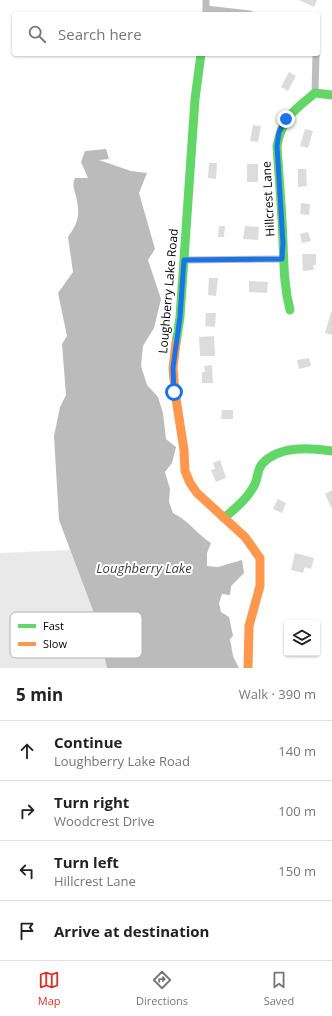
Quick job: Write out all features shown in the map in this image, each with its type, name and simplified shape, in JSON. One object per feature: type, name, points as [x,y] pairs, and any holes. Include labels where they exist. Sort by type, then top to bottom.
[{"type":"street","points":[[206,0],[206,12]]},
{"type":"street","name":"Loughberry Lake Road","points":[[201,56],[195,99],[180,317],[173,368],[174,392],[184,450],[185,471],[197,493],[245,537],[260,558],[260,586],[249,626],[248,668]]},
{"type":"street","points":[[316,56],[315,93],[332,95]]},
{"type":"street","name":"Hillcrest Lane","points":[[290,310],[285,289],[282,259],[283,243],[277,146],[279,132],[286,119],[294,110],[315,93]]},
{"type":"street","points":[[184,260],[282,259]]},
{"type":"street","points":[[224,518],[244,501],[256,483],[262,465],[268,460],[280,453],[299,448],[332,451]]},
{"type":"shaded area","points":[[70,550],[93,612],[10,612],[10,658],[105,658],[107,668],[0,668],[0,553]]},
{"type":"water","name":"Loughberry Lake","points":[[106,149],[109,159],[99,160],[131,171],[147,173],[139,193],[155,249],[148,260],[161,299],[154,328],[143,346],[141,366],[147,385],[158,397],[163,413],[166,439],[176,447],[172,463],[165,472],[170,489],[169,502],[173,513],[183,519],[211,543],[207,553],[207,566],[218,567],[242,560],[244,573],[231,586],[230,595],[222,594],[219,603],[221,612],[229,617],[233,636],[230,639],[233,656],[239,668],[107,668],[105,658],[142,658],[142,612],[94,612],[59,520],[54,436],[60,407],[66,395],[62,344],[67,336],[58,293],[73,272],[68,237],[78,218],[74,180],[75,178],[88,178],[81,162],[85,151]]},
{"type":"building","points":[[299,0],[317,0],[314,7]]},
{"type":"building","points":[[289,72],[296,76],[288,91],[281,87]]},
{"type":"building","points":[[253,125],[261,126],[258,142],[250,141]]},
{"type":"building","points":[[305,129],[313,131],[308,148],[300,146]]},
{"type":"building","points":[[209,163],[217,163],[216,179],[208,178]]},
{"type":"building","points":[[247,164],[258,164],[258,182],[247,182]]},
{"type":"building","points":[[298,169],[306,169],[307,186],[298,187]]},
{"type":"building","points":[[301,203],[310,204],[309,215],[300,214]]},
{"type":"building","points":[[219,226],[225,226],[224,237],[218,237]]},
{"type":"building","points":[[245,226],[259,227],[258,240],[243,239]]},
{"type":"building","points":[[308,232],[311,241],[302,243],[300,234]]},
{"type":"building","points":[[302,254],[316,254],[316,265],[313,265],[314,270],[303,271]]},
{"type":"building","points":[[209,278],[218,278],[216,296],[208,295]]},
{"type":"building","points":[[249,281],[268,282],[267,293],[249,292]]},
{"type":"building","points":[[331,312],[332,313],[332,335],[325,333]]},
{"type":"building","points":[[206,313],[216,313],[215,327],[205,326]]},
{"type":"building","points":[[214,336],[215,356],[200,356],[199,337]]},
{"type":"building","points":[[309,358],[311,366],[299,369],[297,360]]},
{"type":"building","points":[[212,365],[213,383],[202,383],[202,372],[205,372],[204,366]]},
{"type":"building","points":[[222,410],[233,410],[233,419],[221,419]]},
{"type":"building","points":[[220,460],[226,478],[216,482],[211,470],[215,469],[213,463]]},
{"type":"building","points":[[332,490],[332,509],[325,494]]},
{"type":"building","points":[[278,499],[286,503],[282,513],[273,509]]},
{"type":"building","points":[[295,553],[314,558],[311,569],[305,567],[303,573],[291,570]]},
{"type":"traffic: fast","points":[[176,343],[180,317],[195,99],[201,56]]},
{"type":"traffic: fast","points":[[290,310],[285,276],[277,146],[282,128],[295,110],[315,93],[332,95]]},
{"type":"traffic: fast","points":[[224,518],[249,494],[257,479],[260,466],[269,458],[295,449],[332,451]]},
{"type":"traffic: slow","points":[[176,343],[173,368],[175,392],[184,450],[185,471],[190,483],[197,493],[245,537],[260,558],[260,586],[249,626],[248,668]]},
{"type":"route","points":[[174,392],[173,368],[180,317],[184,260],[250,258],[282,259],[283,243],[277,146],[279,132],[286,119]]}]
